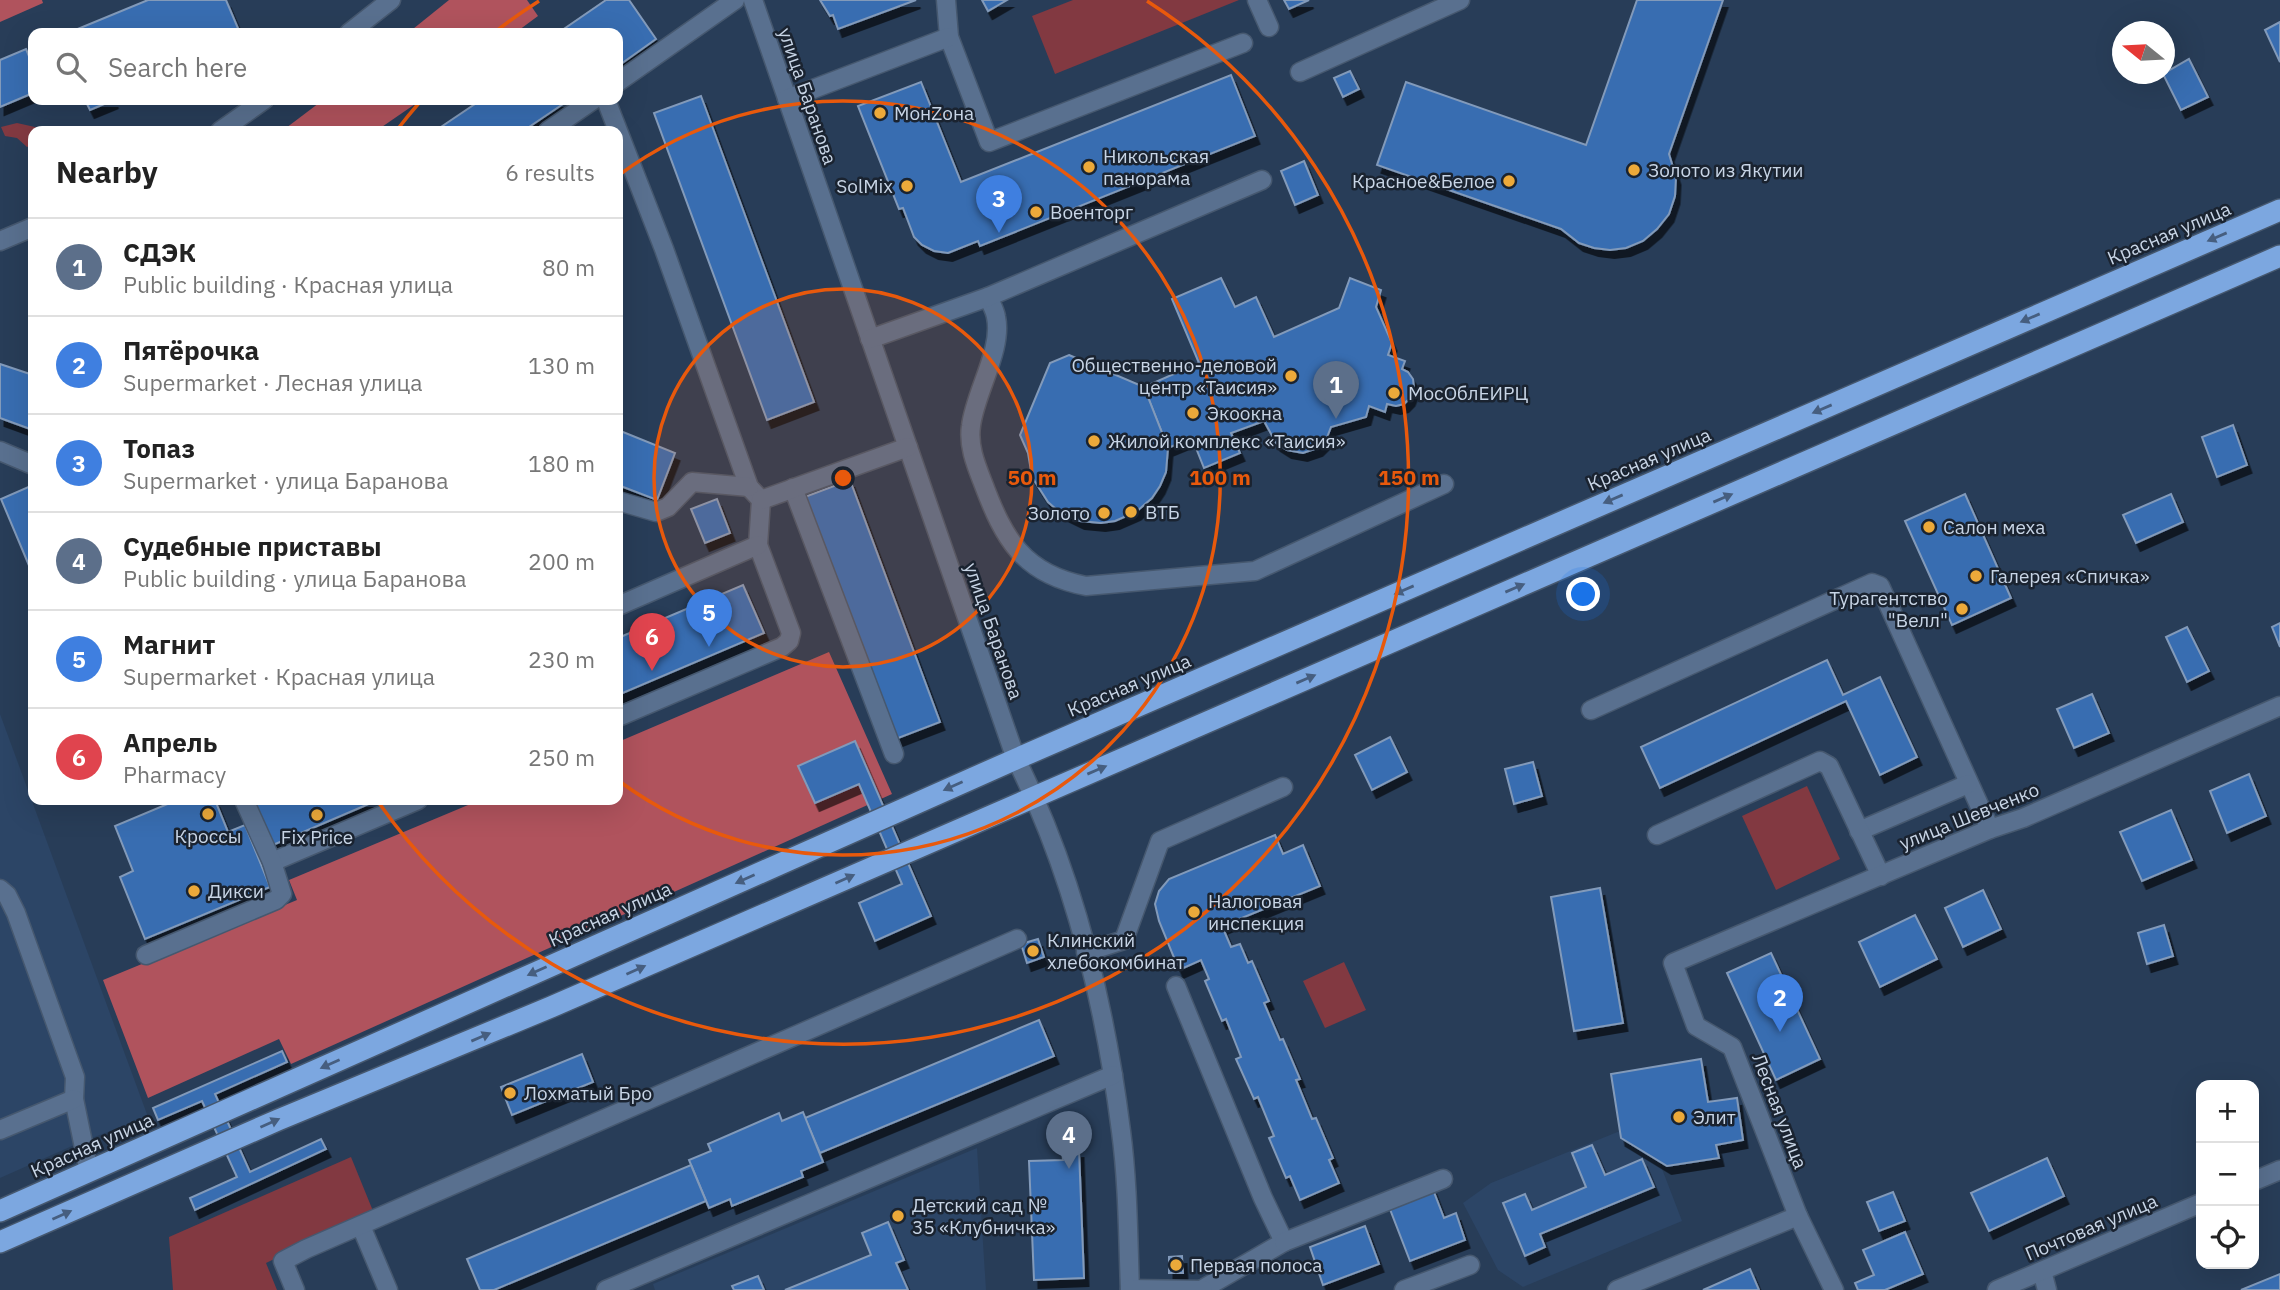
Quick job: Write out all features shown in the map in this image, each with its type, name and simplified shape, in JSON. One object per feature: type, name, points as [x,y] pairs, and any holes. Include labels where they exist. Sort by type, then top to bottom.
[{"type":"highway","name":"Красная улица","points":[[0,1211],[1016,759],[2280,210]]},
{"type":"highway","points":[[0,1242],[278,1120],[540,1012],[2280,256]]},
{"type":"street","points":[[355,28],[391,0]]},
{"type":"street","points":[[623,78],[735,0]]},
{"type":"street","name":"улица Баранова","points":[[753,0],[1016,759],[1035,797],[1086,951],[1121,1132],[1130,1289]]},
{"type":"street","points":[[946,0],[949,37],[989,142],[1243,43]]},
{"type":"street","points":[[1257,0],[1269,26]]},
{"type":"street","points":[[1300,72],[1460,0]]},
{"type":"street","points":[[787,99],[949,37]]},
{"type":"street","points":[[226,126],[257,105]]},
{"type":"street","points":[[555,126],[586,105]]},
{"type":"street","points":[[608,105],[616,126]]},
{"type":"street","points":[[623,144],[755,493],[758,545],[791,633],[789,641],[782,647],[623,715]]},
{"type":"street","points":[[870,339],[988,297],[1262,180]]},
{"type":"street","points":[[0,241],[28,229]]},
{"type":"street","points":[[988,297],[996,316],[997,335],[970,428],[972,451],[993,509],[1010,543],[1036,567],[1066,582],[1086,586],[1255,571],[1444,484]]},
{"type":"street","points":[[623,502],[656,512],[668,506],[692,482],[755,493],[793,488],[908,447]]},
{"type":"street","points":[[0,451],[28,463]]},
{"type":"street","points":[[793,488],[894,754]]},
{"type":"street","points":[[623,604],[758,545]]},
{"type":"street","points":[[1591,710],[1876,583],[1880,586],[1910,650],[1990,829]]},
{"type":"street","name":"улица Шевченко","points":[[1673,963],[1990,829],[2023,818],[2280,706]]},
{"type":"street","points":[[1657,835],[1820,761],[1829,766],[1881,876]]},
{"type":"street","points":[[1859,831],[1968,784]]},
{"type":"street","points":[[1086,951],[1124,940],[1160,841],[1283,787]]},
{"type":"street","points":[[146,955],[276,900],[282,894],[272,862],[246,805]]},
{"type":"street","points":[[272,862],[406,805]]},
{"type":"street","points":[[0,889],[7,895],[16,913],[75,1077],[74,1099],[89,1172]]},
{"type":"street","points":[[295,1290],[284,1261],[1017,939]]},
{"type":"street","name":"Лесная улица","points":[[1673,963],[1696,1026],[1732,1047],[1798,1216],[1834,1290]]},
{"type":"street","points":[[1176,986],[1263,1198],[1284,1241]]},
{"type":"street","points":[[606,1290],[1112,1075]]},
{"type":"street","points":[[0,1130],[74,1099]]},
{"type":"street","points":[[2259,1179],[2280,1170]]},
{"type":"street","points":[[1130,1289],[1202,1290],[1284,1241],[1443,1179]]},
{"type":"street","name":"Почтовая улица","points":[[1997,1290],[2196,1205]]},
{"type":"street","points":[[1617,1290],[1798,1216]]},
{"type":"street","points":[[361,1226],[388,1290]]},
{"type":"street","points":[[1404,1290],[1470,1265]]},
{"type":"street","points":[[2042,1271],[2047,1290]]},
{"type":"shaded area","points":[[0,0],[42,0],[43,3],[0,22]]},
{"type":"shaded area","points":[[449,0],[527,0],[538,16],[522,28],[414,28]]},
{"type":"shaded area","points":[[1073,0],[1239,0],[1055,74],[1032,16]]},
{"type":"shaded area","points":[[316,105],[414,105],[383,126],[289,126]]},
{"type":"shaded area","points":[[17,123],[30,126],[28,126],[28,146],[17,138],[5,136],[1,127]]},
{"type":"shaded area","points":[[829,652],[892,794],[291,1064],[279,1039],[148,1098],[103,980],[297,900],[289,880],[468,805],[623,805],[623,740]]},
{"type":"shaded area","points":[[0,714],[28,790],[28,805],[33,805],[148,1117],[81,1142],[0,1178]]},
{"type":"shaded area","points":[[1807,786],[1840,859],[1776,890],[1742,816]]},
{"type":"shaded area","points":[[1344,962],[1366,1010],[1325,1028],[1303,981]]},
{"type":"shaded area","points":[[1620,1131],[1621,1138],[1659,1161],[1682,1221],[1523,1287],[1498,1270],[1463,1203],[1491,1183]]},
{"type":"shaded area","name":"Детский сад № 35 «Клубничка»","points":[[977,1148],[986,1290],[655,1290],[653,1284]]},
{"type":"shaded area","points":[[351,1157],[373,1211],[266,1263],[277,1290],[173,1290],[169,1237]]},
{"type":"building","points":[[148,0],[226,0],[238,28],[80,28]]},
{"type":"building","points":[[606,0],[629,0],[656,39],[623,62],[623,28],[565,28]]},
{"type":"building","points":[[820,0],[916,0],[838,29],[833,15],[830,16]]},
{"type":"building","points":[[982,0],[1007,0],[988,11]]},
{"type":"building","points":[[1284,0],[1309,0],[1289,9]]},
{"type":"building","points":[[1637,0],[1723,0],[1669,154],[1676,177],[1675,196],[1669,214],[1643,241],[1626,248],[1594,248],[1579,243],[1561,229],[1377,165],[1406,82],[1586,145]]},
{"type":"building","points":[[2280,22],[2280,62],[2265,30]]},
{"type":"building","points":[[26,49],[28,54],[28,95],[0,107],[0,60]]},
{"type":"building","points":[[2189,59],[2208,97],[2181,110],[2168,84],[2175,84],[2175,67]]},
{"type":"building","points":[[1350,71],[1359,89],[1343,97],[1334,78]]},
{"type":"building","name":"Никольская панорама","points":[[1231,75],[1255,136],[980,246],[978,241],[948,253],[934,251],[914,237],[903,208],[899,209],[858,106],[921,82],[961,182]]},
{"type":"building","points":[[701,96],[814,402],[767,420],[654,113]]},
{"type":"building","points":[[88,105],[102,105],[90,110]]},
{"type":"building","points":[[474,105],[562,105],[530,126],[442,126]]},
{"type":"building","points":[[1304,161],[1318,195],[1295,205],[1281,171]]},
{"type":"building","name":"Общественно-деловой центр «Таисия»","points":[[1221,278],[1235,307],[1256,297],[1274,337],[1339,308],[1350,278],[1381,290],[1376,307],[1392,343],[1388,355],[1405,361],[1402,369],[1413,379],[1414,388],[1410,398],[1404,404],[1387,404],[1385,412],[1369,406],[1366,417],[1331,427],[1326,440],[1318,448],[1303,453],[1287,450],[1276,443],[1264,421],[1231,433],[1240,453],[1204,468],[1192,438],[1168,448],[1144,387],[1199,363],[1172,299]]},
{"type":"building","name":"Жилой комплекс «Таисия»","points":[[1069,355],[1144,387],[1168,448],[1166,472],[1152,498],[1136,512],[1115,521],[1080,521],[1057,510],[1048,502],[1032,477],[1028,453],[1020,435],[1050,363]]},
{"type":"building","points":[[0,364],[28,373],[28,428],[0,418]]},
{"type":"building","points":[[2233,425],[2247,465],[2217,477],[2202,437]]},
{"type":"building","points":[[623,432],[675,453],[657,500],[623,487]]},
{"type":"building","points":[[850,480],[940,722],[893,740],[802,498]]},
{"type":"building","points":[[28,487],[28,563],[1,499]]},
{"type":"building","points":[[1965,494],[2011,598],[1952,625],[1905,521]]},
{"type":"building","points":[[2171,494],[2183,522],[2136,543],[2123,515]]},
{"type":"building","points":[[717,499],[730,533],[705,543],[691,509]]},
{"type":"building","points":[[743,585],[764,633],[623,693],[623,636]]},
{"type":"building","points":[[2280,623],[2280,647],[2272,627]]},
{"type":"building","points":[[2187,627],[2209,671],[2187,682],[2166,637]]},
{"type":"building","points":[[1827,660],[1843,695],[1880,677],[1917,757],[1880,775],[1846,701],[1660,788],[1641,747]]},
{"type":"building","points":[[2092,694],[2109,733],[2074,748],[2057,709]]},
{"type":"building","points":[[1390,737],[1407,772],[1372,790],[1355,755]]},
{"type":"building","points":[[855,741],[931,916],[875,941],[859,903],[902,884],[859,784],[815,803],[798,766]]},
{"type":"building","points":[[1533,762],[1542,796],[1514,804],[1505,769]]},
{"type":"building","points":[[2249,774],[2266,816],[2227,833],[2210,791]]},
{"type":"building","points":[[165,805],[217,805],[228,832],[245,825],[270,887],[145,939],[120,877],[133,871],[115,826]]},
{"type":"building","points":[[255,805],[366,805],[273,845]]},
{"type":"building","points":[[2171,810],[2192,860],[2142,881],[2120,832]]},
{"type":"building","points":[[1275,835],[1283,854],[1303,845],[1320,886],[1222,926],[1231,947],[1240,944],[1248,963],[1252,961],[1269,1001],[1264,1003],[1300,1079],[1296,1080],[1312,1119],[1316,1118],[1333,1158],[1329,1160],[1339,1183],[1300,1200],[1290,1176],[1286,1178],[1269,1138],[1274,1136],[1258,1097],[1254,1099],[1236,1059],[1241,1057],[1226,1019],[1222,1021],[1205,981],[1209,979],[1201,960],[1179,970],[1155,904],[1159,891],[1169,879]]},
{"type":"building","points":[[1600,888],[1623,1023],[1574,1031],[1551,897]]},
{"type":"building","points":[[1983,890],[2001,929],[1963,947],[1945,908]]},
{"type":"building","points":[[1915,915],[1937,959],[1880,987],[1859,942]]},
{"type":"building","points":[[2164,925],[2173,956],[2147,964],[2138,933]]},
{"type":"building","name":"Клинский хлебокомбинат","points":[[1038,939],[1044,957],[1027,963],[1021,944]]},
{"type":"building","points":[[1771,953],[1820,1059],[1776,1080],[1727,973]]},
{"type":"building","points":[[1039,1020],[1054,1056],[820,1153],[805,1118]]},
{"type":"building","points":[[282,1051],[287,1062],[215,1094],[250,1172],[321,1139],[326,1149],[195,1210],[190,1198],[237,1177],[202,1101],[158,1120],[153,1108]]},
{"type":"building","points":[[582,1054],[593,1082],[512,1115],[501,1087]]},
{"type":"building","name":"Элит","points":[[1701,1059],[1708,1102],[1737,1098],[1743,1140],[1716,1145],[1719,1158],[1667,1166],[1621,1138],[1611,1074]]},
{"type":"building","points":[[803,1112],[823,1162],[801,1171],[803,1177],[732,1206],[730,1199],[709,1208],[689,1160],[711,1151],[708,1144],[779,1113],[782,1121]]},
{"type":"building","points":[[1592,1145],[1605,1175],[1642,1159],[1654,1187],[1540,1234],[1545,1247],[1525,1256],[1503,1203],[1525,1194],[1532,1210],[1586,1187],[1572,1153]]},
{"type":"building","points":[[1079,1150],[1084,1278],[1034,1280],[1029,1161],[1063,1160],[1062,1151]]},
{"type":"building","points":[[2047,1158],[2064,1196],[1989,1231],[1971,1193]]},
{"type":"building","points":[[691,1165],[706,1201],[494,1290],[480,1290],[467,1259]]},
{"type":"building","points":[[1432,1187],[1444,1218],[1456,1213],[1465,1240],[1410,1261],[1388,1204]]},
{"type":"building","points":[[1893,1192],[1905,1221],[1879,1231],[1867,1202]]},
{"type":"building","points":[[888,1222],[904,1260],[896,1263],[908,1290],[785,1290],[871,1255],[862,1233]]},
{"type":"building","points":[[1365,1226],[1379,1264],[1323,1285],[1310,1247]]},
{"type":"building","points":[[1905,1232],[1923,1274],[1885,1290],[1858,1290],[1855,1283],[1874,1275],[1863,1250]]},
{"type":"building","name":"Первая полоса","points":[[1182,1256],[1183,1273],[1169,1273],[1169,1257]]},
{"type":"building","points":[[1750,1269],[1759,1290],[1703,1290],[1710,1287]]},
{"type":"building","points":[[2280,1274],[2280,1290],[2241,1290]]},
{"type":"building","points":[[758,1276],[764,1290],[734,1290],[732,1286]]},
{"type":"place","name":"МонZона","points":[[880,113]]},
{"type":"place","name":"Никольская панорама","points":[[1089,167]]},
{"type":"place","name":"Золото из Якутии","points":[[1634,170]]},
{"type":"place","name":"Красное&Белое","points":[[1509,181]]},
{"type":"place","name":"SolMix","points":[[907,186]]},
{"type":"place","name":"Военторг","points":[[1036,212]]},
{"type":"place","name":"Топаз","points":[[999,233]]},
{"type":"place","name":"Общественно-деловой центр «Таисия»","points":[[1291,376]]},
{"type":"place","name":"МосОблЕИРЦ","points":[[1394,393]]},
{"type":"place","name":"Экоокна","points":[[1193,413]]},
{"type":"place","name":"СДЭК","points":[[1336,419]]},
{"type":"place","name":"Жилой комплекс «Таисия»","points":[[1094,441]]},
{"type":"place","name":"ВТБ","points":[[1131,512]]},
{"type":"place","name":"Золото","points":[[1104,513]]},
{"type":"place","name":"Салон меха","points":[[1929,527]]},
{"type":"place","name":"Галерея «Спичка»","points":[[1976,576]]},
{"type":"place","name":"Турагентство \"Велл\"","points":[[1962,609]]},
{"type":"place","name":"Магнит","points":[[709,647]]},
{"type":"place","name":"Апрель","points":[[652,671]]},
{"type":"place","name":"Кроссы","points":[[208,814]]},
{"type":"place","name":"Fix Price","points":[[317,815]]},
{"type":"place","name":"Дикси","points":[[194,891]]},
{"type":"place","name":"Налоговая инспекция","points":[[1194,912]]},
{"type":"place","name":"Клинский хлебокомбинат","points":[[1033,951]]},
{"type":"place","name":"Пятёрочка","points":[[1780,1032]]},
{"type":"place","name":"Лохматый Бро","points":[[510,1093]]},
{"type":"place","name":"Элит","points":[[1679,1117]]},
{"type":"place","name":"Судебные приставы","points":[[1069,1169]]},
{"type":"place","name":"Детский сад № 35 «Клубничка»","points":[[898,1216]]},
{"type":"place","name":"Первая полоса","points":[[1176,1265]]}]
